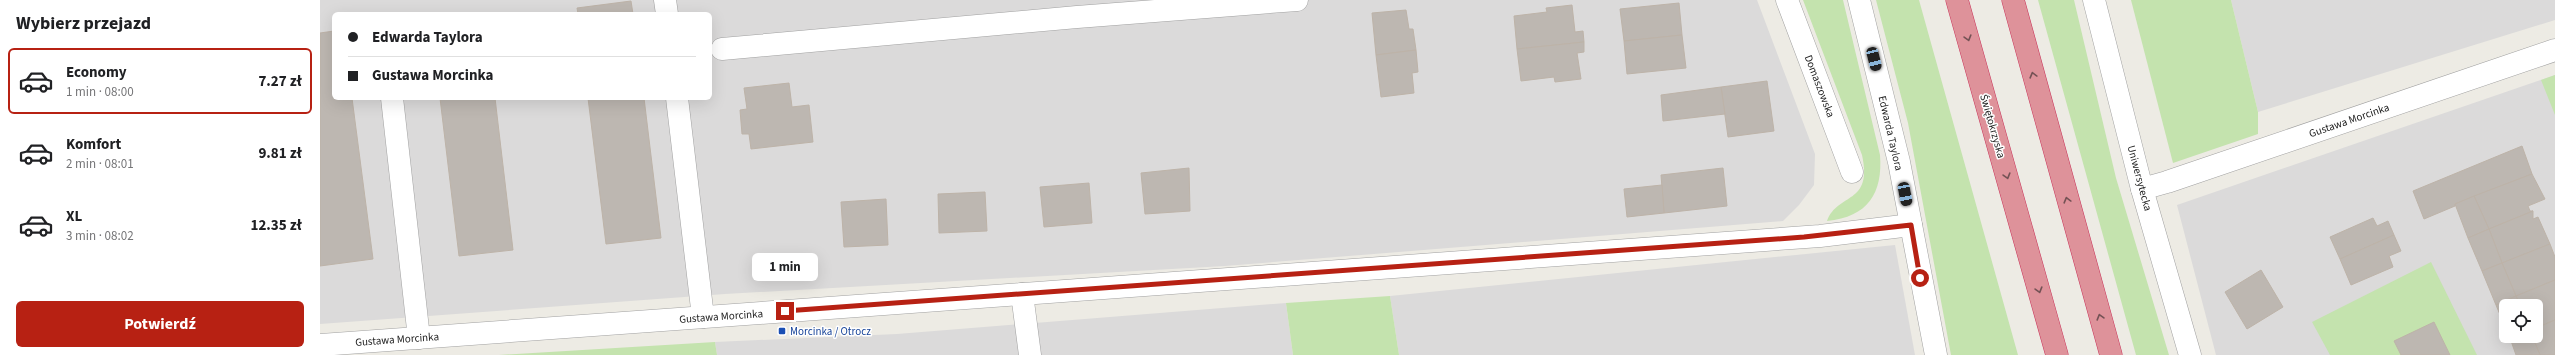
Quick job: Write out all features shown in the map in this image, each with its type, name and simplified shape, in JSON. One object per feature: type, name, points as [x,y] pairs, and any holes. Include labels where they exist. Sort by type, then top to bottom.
[{"type":"highway","name":"Świętokrzyska","points":[[1957,0],[2057,355]]},
{"type":"highway","points":[[2012,0],[2111,355]]},
{"type":"street","points":[[665,0],[667,12]]},
{"type":"street","points":[[722,49],[1077,16],[1297,0]]},
{"type":"street","name":"Domaszowska","points":[[1787,0],[1852,172]]},
{"type":"street","name":"Edwarda Taylora","points":[[1859,0],[1899,162],[1936,355]]},
{"type":"street","name":"Uniwersytecka","points":[[2094,0],[2142,189],[2190,355]]},
{"type":"street","name":"Gustawa Morcinka","points":[[2142,189],[2167,182],[2555,50]]},
{"type":"street","points":[[392,100],[419,338]]},
{"type":"street","points":[[677,100],[703,317]]},
{"type":"street","name":"Gustawa Morcinka","points":[[320,345],[1820,236],[1911,225]]},
{"type":"street","points":[[1022,294],[1030,355]]},
{"type":"shaded area","points":[[320,0],[1757,0],[1815,154],[1814,185],[1799,205],[1783,221],[1225,266],[725,294],[320,324]]},
{"type":"shaded area","points":[[2231,0],[2555,0],[2555,20],[2258,112]]},
{"type":"shaded area","points":[[2555,75],[2555,355],[2216,355],[2177,205]]},
{"type":"shaded area","points":[[1895,245],[1915,355],[1399,355],[1390,296]]},
{"type":"shaded area","points":[[1286,303],[1293,355],[717,355],[715,342],[897,334]]},
{"type":"green space","points":[[1803,0],[1843,0],[1880,155],[1879,181],[1870,201],[1863,208],[1853,214],[1841,219],[1827,221],[1832,212],[1839,205],[1859,190],[1863,182],[1864,171],[1862,155]]},
{"type":"green space","points":[[1876,0],[1919,0],[2018,355],[1951,355],[1908,123]]},
{"type":"green space","points":[[2038,0],[2074,0],[2116,178],[2169,355],[2136,355]]},
{"type":"green space","points":[[2131,0],[2231,0],[2258,112],[2258,134],[2173,163]]},
{"type":"green space","points":[[2555,75],[2555,115],[2541,80]]},
{"type":"green space","points":[[2431,262],[2477,355],[2330,355],[2312,322]]},
{"type":"green space","points":[[1390,296],[1399,355],[1293,355],[1286,303]]},
{"type":"green space","points":[[715,342],[717,355],[499,355]]},
{"type":"building","points":[[631,1],[633,12],[578,12],[577,8]]},
{"type":"building","points":[[1679,3],[1682,35],[1624,41],[1620,9]]},
{"type":"building","points":[[1572,5],[1575,32],[1583,31],[1584,42],[1517,49],[1514,16],[1547,12],[1546,8]]},
{"type":"building","points":[[1406,10],[1409,29],[1413,29],[1416,50],[1376,55],[1372,13]]},
{"type":"building","points":[[332,31],[332,100],[352,100],[373,259],[320,266],[320,33]]},
{"type":"building","points":[[1682,35],[1686,68],[1627,74],[1624,41]]},
{"type":"building","points":[[1584,42],[1584,52],[1577,53],[1581,79],[1555,82],[1554,77],[1521,81],[1517,49]]},
{"type":"building","points":[[1416,50],[1418,72],[1412,73],[1414,93],[1381,97],[1376,55]]},
{"type":"building","points":[[1767,81],[1774,131],[1728,137],[1721,87]]},
{"type":"building","points":[[789,83],[792,107],[809,105],[813,142],[751,149],[749,134],[742,134],[740,110],[747,109],[744,88]]},
{"type":"building","points":[[1721,87],[1725,114],[1663,121],[1661,95]]},
{"type":"building","points":[[440,100],[495,100],[513,250],[459,256]]},
{"type":"building","points":[[588,100],[644,100],[661,238],[606,244]]},
{"type":"building","points":[[2522,146],[2532,174],[2455,204],[2455,206],[2424,219],[2413,191]]},
{"type":"building","points":[[1189,168],[1190,211],[1145,214],[1141,173]]},
{"type":"building","points":[[1723,168],[1727,206],[1664,213],[1661,175]]},
{"type":"building","points":[[2532,174],[2545,199],[2528,206],[2530,211],[2533,211],[2489,229],[2474,196]]},
{"type":"building","points":[[1089,183],[1092,223],[1044,227],[1040,187]]},
{"type":"building","points":[[1662,185],[1664,213],[1627,217],[1624,189]]},
{"type":"building","points":[[985,192],[987,231],[939,233],[938,194]]},
{"type":"building","points":[[2474,196],[2489,229],[2468,238],[2455,204]]},
{"type":"building","points":[[886,199],[888,245],[844,247],[841,202]]},
{"type":"building","points":[[2533,211],[2533,219],[2538,217],[2550,244],[2502,263],[2489,229]]},
{"type":"building","points":[[2373,218],[2377,226],[2388,221],[2394,235],[2340,259],[2330,237]]},
{"type":"building","points":[[2489,229],[2502,263],[2482,271],[2468,238]]},
{"type":"building","points":[[2394,235],[2401,251],[2389,256],[2393,267],[2351,285],[2340,259]]},
{"type":"building","points":[[2550,244],[2555,257],[2555,280],[2516,296],[2502,263]]},
{"type":"building","points":[[2502,263],[2516,296],[2509,299],[2499,299],[2499,304],[2496,305],[2482,271]]},
{"type":"building","points":[[2261,270],[2283,307],[2247,329],[2225,292]]},
{"type":"building","points":[[2555,280],[2555,320],[2543,325],[2543,299],[2517,299],[2516,296]]},
{"type":"building","points":[[2516,296],[2517,299],[2509,299]]},
{"type":"building","points":[[2499,304],[2499,312],[2496,305]]},
{"type":"building","points":[[2555,320],[2555,355],[2540,355],[2535,343],[2543,343],[2543,325]]},
{"type":"building","points":[[2434,322],[2450,355],[2401,355],[2394,341]]},
{"type":"building","points":[[2512,343],[2535,343],[2540,355],[2516,355]]},
{"type":"place","name":"Morcinka / Otrocz","points":[[782,331]]},
{"type":"route","points":[[785,311],[1820,236],[1911,225],[1920,278]]}]
